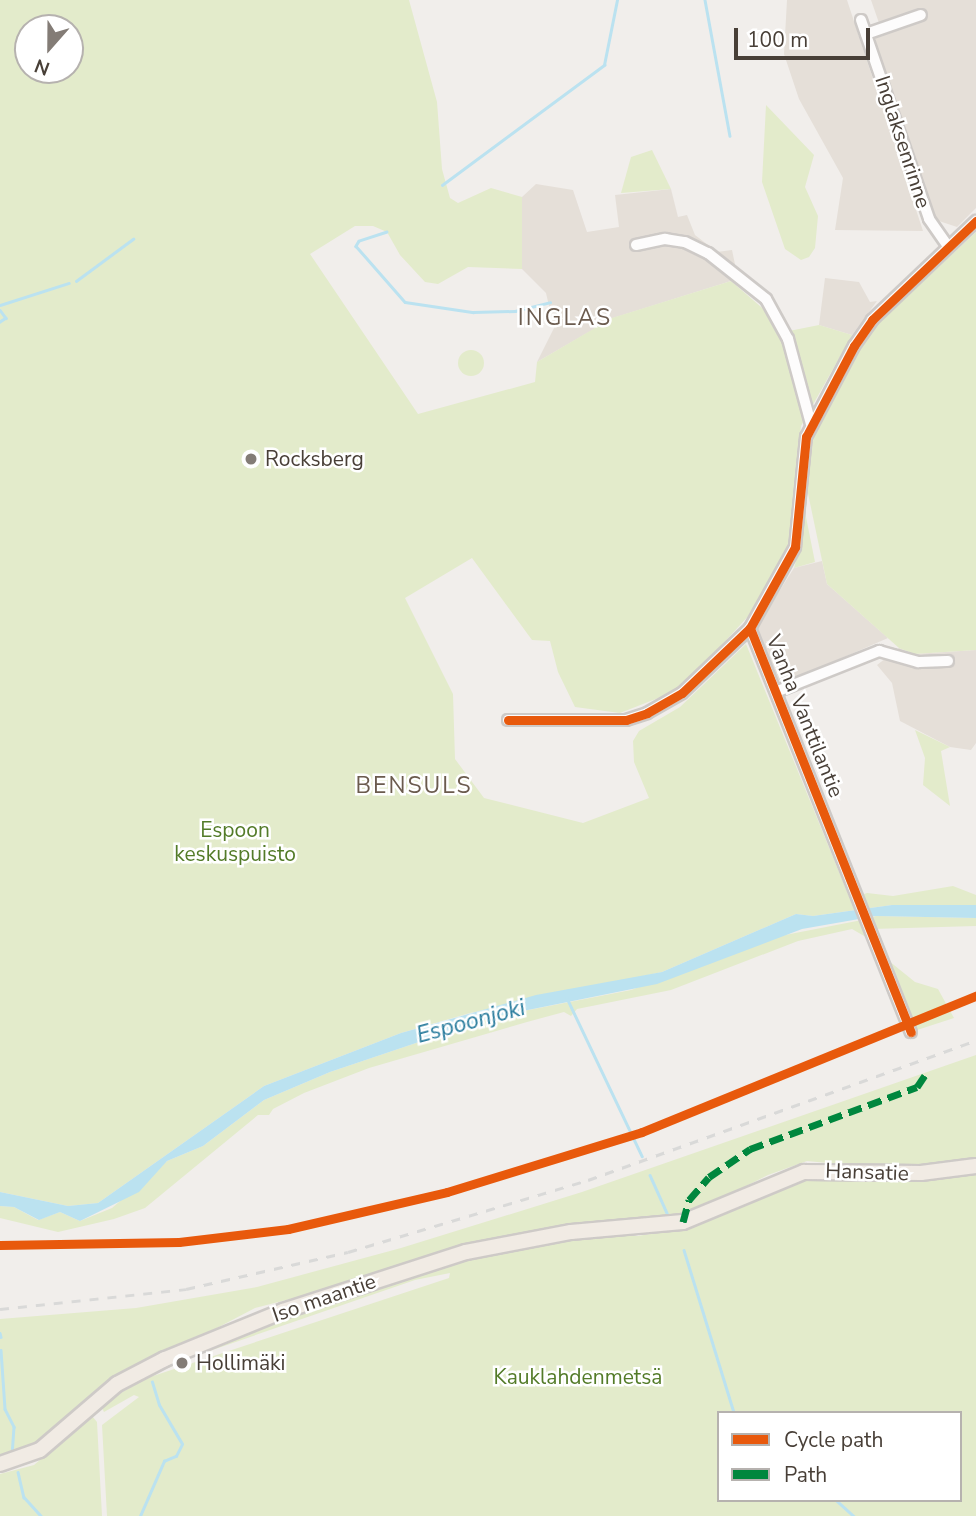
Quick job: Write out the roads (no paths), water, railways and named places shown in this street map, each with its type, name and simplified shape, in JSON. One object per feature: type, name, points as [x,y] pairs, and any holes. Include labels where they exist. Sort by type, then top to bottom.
[{"type":"main road","name":"Hansatie","points":[[683,1222],[804,1172],[921,1173],[976,1166]]},
{"type":"main road","name":"Iso maantie","points":[[0,1464],[40,1450],[92,1403],[138,1372],[283,1311],[505,1244],[683,1222]]},
{"type":"street","points":[[866,34],[921,15]]},
{"type":"street","name":"Inglaksenrinne","points":[[861,20],[929,219],[947,246]]},
{"type":"street","name":"Vanha Vanttilantie","points":[[911,1032],[778,691],[750,628],[794,547],[811,424],[862,333],[937,262],[947,246],[976,221]]},
{"type":"street","points":[[636,245],[665,239],[685,242],[708,253],[766,299],[788,340],[811,424]]},
{"type":"street","points":[[508,720],[626,720],[647,713],[682,693],[750,628]]},
{"type":"street","name":"Vanha Vanttilantie","points":[[778,691],[879,651],[918,662],[948,661]]},
{"type":"water","name":"Espoonjoki","points":[[892,905],[976,905],[976,918],[876,916],[802,929],[657,984],[493,1017],[330,1072],[264,1100],[203,1146],[167,1161],[139,1192],[80,1221],[60,1212],[39,1220],[14,1207],[0,1206],[0,1192],[68,1206],[98,1203],[264,1086],[401,1033],[536,995],[662,972],[796,914],[813,916]]},
{"type":"waterway","points":[[442,185],[604,65],[617,0]]},
{"type":"waterway","points":[[705,0],[730,136]]},
{"type":"waterway","points":[[387,232],[359,241],[356,246],[405,302],[473,312],[515,311],[550,302]]},
{"type":"waterway","points":[[76,281],[133,239]]},
{"type":"waterway","points":[[0,305],[69,283]]},
{"type":"waterway","points":[[0,310],[6,318],[0,322]]},
{"type":"waterway","points":[[567,998],[642,1156]]},
{"type":"waterway","points":[[650,1175],[667,1213]]},
{"type":"waterway","points":[[684,1250],[733,1411]]},
{"type":"waterway","points":[[0,1333],[1,1337]]},
{"type":"waterway","points":[[1,1350],[5,1409],[14,1427],[12,1453]]},
{"type":"waterway","points":[[140,1516],[164,1461],[176,1456],[182,1444],[159,1405],[152,1382]]},
{"type":"waterway","points":[[18,1472],[24,1497],[41,1516]]},
{"type":"waterway","points":[[838,1502],[854,1516]]},
{"type":"railway","points":[[0,1309],[186,1289],[348,1252],[588,1180],[976,1040]]},
{"type":"place","name":"Rocksberg","points":[[251,459]]},
{"type":"place","name":"Hollimäki","points":[[182,1363]]},
{"type":"district","name":"INGLAS","points":[[565,318]]},
{"type":"district","name":"BENSULS","points":[[414,786]]},
{"type":"park label","name":"Espoon keskuspuisto","points":[[235,842]]},
{"type":"park label","name":"Kauklahdenmetsä","points":[[578,1377]]}]
